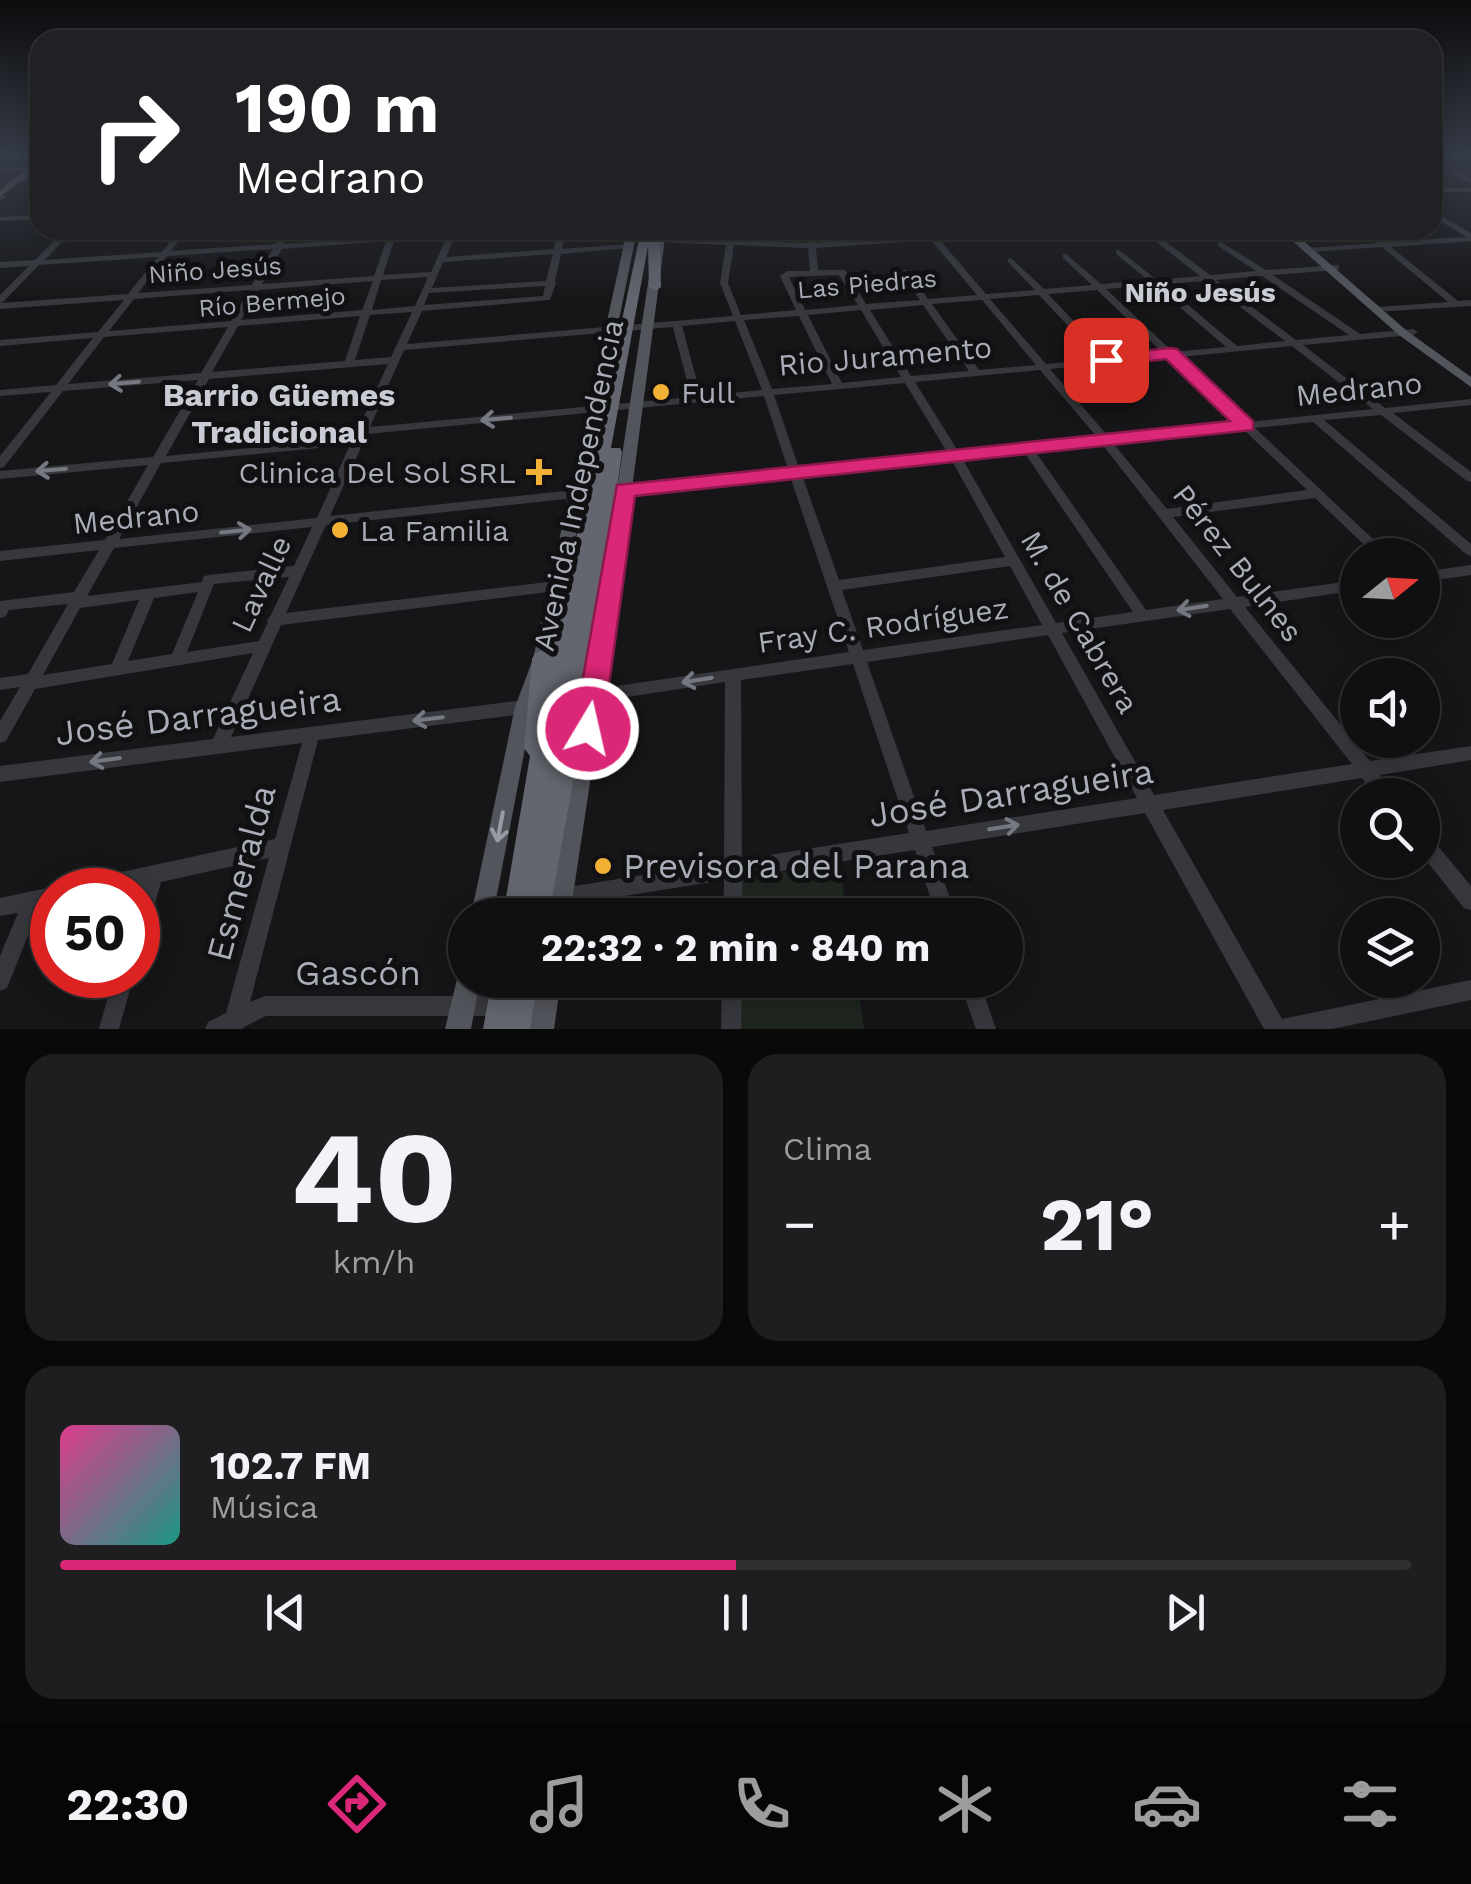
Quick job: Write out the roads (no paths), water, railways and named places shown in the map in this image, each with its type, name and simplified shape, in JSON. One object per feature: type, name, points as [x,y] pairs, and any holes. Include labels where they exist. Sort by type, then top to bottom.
[{"type":"highway","points":[[622,286],[650,240]]},
{"type":"highway","name":"Avenida Independencia","points":[[519,898],[535,792],[601,492],[624,407],[630,328],[652,240]]},
{"type":"highway","points":[[653,240],[655,288]]},
{"type":"highway","name":"Avenida Independencia","points":[[539,898],[564,771],[601,492]]},
{"type":"highway","points":[[564,771],[604,638]]},
{"type":"highway","points":[[535,792],[534,731],[542,659]]},
{"type":"main road","name":"Avenida Independencia","points":[[630,240],[622,286],[630,328]]},
{"type":"main road","points":[[1299,240],[1313,250]]},
{"type":"main road","points":[[1303,240],[1471,383]]},
{"type":"main road","name":"Avenida Independencia","points":[[562,898],[604,638],[601,492],[593,410],[630,328],[655,288]]},
{"type":"main road","points":[[1408,332],[1471,374]]},
{"type":"main road","name":"Avenida Independencia","points":[[485,898],[524,707],[542,659],[556,586],[601,492]]},
{"type":"street","points":[[0,219],[30,217]]},
{"type":"street","points":[[1442,219],[1471,237]]},
{"type":"street","points":[[1442,239],[1471,237]]},
{"type":"street","points":[[0,303],[59,240]]},
{"type":"street","points":[[0,464],[176,240]]},
{"type":"street","points":[[0,736],[282,240]]},
{"type":"street","points":[[0,265],[345,240]]},
{"type":"street","points":[[349,364],[391,240]]},
{"type":"street","name":"Lavalle","points":[[219,745],[449,240]]},
{"type":"street","points":[[426,292],[552,283],[560,240]]},
{"type":"street","points":[[701,240],[810,246],[870,240]]},
{"type":"street","points":[[730,240],[724,283],[796,472],[940,898]]},
{"type":"street","points":[[810,240],[814,272],[784,276],[838,386]]},
{"type":"street","name":"Pérez Bulnes","points":[[935,240],[1105,440],[1372,778]]},
{"type":"street","points":[[1159,240],[1471,478]]},
{"type":"street","points":[[1376,240],[1456,304]]},
{"type":"street","points":[[1313,250],[1432,240]]},
{"type":"street","points":[[1221,244],[1357,336]]},
{"type":"street","points":[[440,260],[628,246]]},
{"type":"street","points":[[1119,252],[1234,348]]},
{"type":"street","points":[[1066,256],[1365,538]]},
{"type":"street","points":[[1011,260],[1106,360]]},
{"type":"street","name":"Las Piedras","points":[[402,347],[1332,267]]},
{"type":"street","name":"M. de Cabrera","points":[[814,272],[842,272],[954,455],[1279,1029]]},
{"type":"street","name":"Niño Jesús","points":[[0,303],[434,274]]},
{"type":"street","points":[[905,274],[976,373]]},
{"type":"street","name":"Río Bermejo","points":[[0,343],[547,298],[552,283]]},
{"type":"street","points":[[1381,310],[1471,303]]},
{"type":"street","points":[[677,323],[696,399]]},
{"type":"street","name":"Rio Juramento","points":[[0,476],[696,399],[1408,332]]},
{"type":"street","points":[[0,393],[396,360]]},
{"type":"street","name":"Medrano","points":[[0,556],[1471,402]]},
{"type":"street","points":[[1316,419],[1471,551]]},
{"type":"street","points":[[1027,448],[1144,616]]},
{"type":"street","points":[[1164,514],[1318,493]]},
{"type":"street","points":[[834,586],[1013,561]]},
{"type":"street","points":[[178,657],[209,580],[297,570]]},
{"type":"street","points":[[1440,574],[1471,570]]},
{"type":"street","points":[[0,613],[5,605],[206,586]]},
{"type":"street","points":[[274,620],[556,586]]},
{"type":"street","name":"Fray C. Rodríguez","points":[[594,695],[1340,588]]},
{"type":"street","points":[[0,684],[112,671],[118,666],[149,593]]},
{"type":"street","points":[[118,666],[262,646]]},
{"type":"street","points":[[732,674],[733,898]]},
{"type":"street","name":"José Darragueira","points":[[0,774],[524,707]]},
{"type":"street","name":"Esmeralda","points":[[227,1026],[312,734]]},
{"type":"street","name":"José Darragueira","points":[[601,898],[920,840],[1471,753]]},
{"type":"street","points":[[160,872],[280,847]]},
{"type":"street","points":[[1440,862],[1471,901]]},
{"type":"street","points":[[0,908],[30,901]]},
{"type":"street","points":[[0,982],[30,922]]},
{"type":"street","points":[[1279,1029],[1471,990]]},
{"type":"street","points":[[108,1029],[117,998]]},
{"type":"street","points":[[731,1029],[732,998]]},
{"type":"street","points":[[975,998],[986,1029]]},
{"type":"street","name":"Gascón","points":[[227,1026],[264,1006],[519,1008]]},
{"type":"place","name":"Full","points":[[661,392]]},
{"type":"place","name":"Clinica Del Sol SRL","points":[[539,472]]},
{"type":"place","name":"La Familia","points":[[340,530]]},
{"type":"place","name":"Previsora del Parana","points":[[603,866]]},
{"type":"district","name":"Niño Jesús","points":[[1200,292]]},
{"type":"district","name":"Barrio Güemes Tradicional","points":[[279,414]]}]
